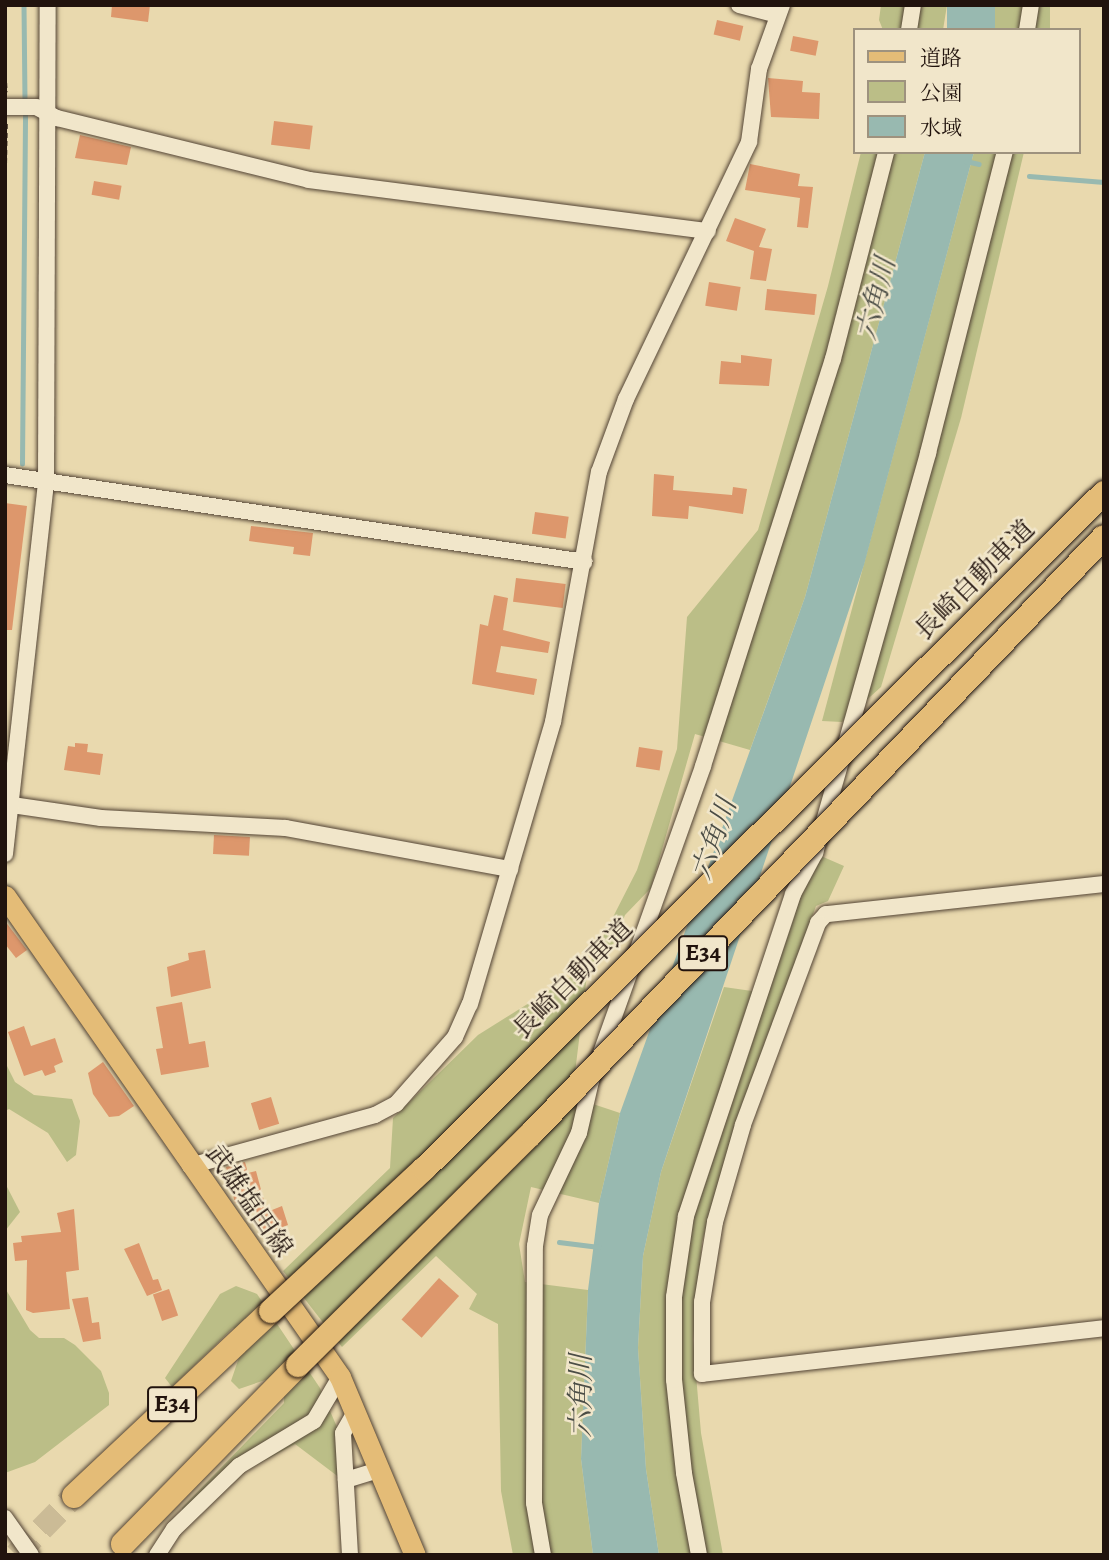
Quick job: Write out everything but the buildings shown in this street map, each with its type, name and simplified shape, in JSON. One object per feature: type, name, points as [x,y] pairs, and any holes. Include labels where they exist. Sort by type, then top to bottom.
[{"type":"highway","name":"長崎自動車道","points":[[74,1496],[424,1169],[1104,494]]},
{"type":"highway","name":"E34","points":[[123,1544],[298,1365],[531,1134],[1104,537]]},
{"type":"main road","name":"武雄塩田線","points":[[5,896],[190,1166],[340,1377],[415,1555]]},
{"type":"street","points":[[5,854],[46,482],[41,109],[48,5]]},
{"type":"street","points":[[190,1166],[375,1115],[396,1104],[455,1037],[470,1004],[552,722],[605,450],[749,142],[759,69],[780,10],[739,5]]},
{"type":"street","points":[[909,28],[913,5]]},
{"type":"street","points":[[1027,28],[1031,5]]},
{"type":"street","points":[[11,107],[41,109],[57,118],[309,180],[708,231]]},
{"type":"street","points":[[543,1555],[534,1503],[535,1246],[540,1215],[579,1133],[591,1081],[703,766],[706,747],[833,359],[885,154]]},
{"type":"street","points":[[699,1555],[684,1473],[674,1380],[674,1297],[686,1216],[793,894],[815,853],[928,453],[1004,154]]},
{"type":"street","points":[[5,475],[253,509],[585,562]]},
{"type":"street","points":[[12,804],[101,818],[286,828],[510,869]]},
{"type":"street","points":[[1104,884],[826,914],[818,923],[743,1125],[715,1223],[702,1301],[702,1374],[1104,1328]]},
{"type":"street","points":[[157,1555],[174,1529],[239,1466],[314,1421],[340,1377]]},
{"type":"street","points":[[350,1555],[343,1433],[355,1412]]},
{"type":"street","points":[[346,1480],[379,1470]]},
{"type":"street","points":[[5,1518],[31,1555]]},
{"type":"green space","points":[[881,5],[947,5],[943,28],[882,28],[879,20]]},
{"type":"green space","points":[[995,5],[1050,5],[1050,28],[995,28]]},
{"type":"green space","points":[[861,154],[924,154],[805,597],[750,750],[695,734],[651,888],[625,915],[614,943],[588,967],[572,1097],[620,1113],[599,1203],[531,1187],[519,1244],[525,1282],[588,1290],[581,1459],[593,1555],[513,1555],[501,1491],[498,1324],[469,1309],[477,1294],[436,1256],[342,1347],[283,1271],[390,1168],[393,1118],[478,1035],[588,966],[637,870],[677,749],[687,617],[758,530],[828,286]]},
{"type":"green space","points":[[973,154],[1024,154],[961,418],[881,687],[842,722],[822,721]]},
{"type":"green space","points":[[821,856],[844,866],[828,901],[816,906],[736,1124],[702,1242],[693,1340],[701,1433],[723,1555],[659,1555],[646,1469],[638,1348],[643,1256],[661,1172],[724,987],[765,993],[797,896]]},
{"type":"green space","points":[[5,1062],[15,1082],[34,1095],[72,1099],[80,1121],[76,1155],[67,1162],[48,1133],[9,1109],[5,1111]]},
{"type":"green space","points":[[5,1183],[20,1212],[5,1231]]},
{"type":"green space","points":[[236,1286],[257,1294],[320,1388],[337,1427],[340,1478],[295,1444],[247,1470],[184,1530],[182,1508],[284,1403],[284,1387],[271,1378],[239,1389],[231,1381],[246,1337],[233,1328],[172,1387],[165,1378],[220,1294]]},
{"type":"green space","points":[[5,1288],[30,1330],[39,1338],[64,1338],[101,1371],[109,1393],[109,1405],[35,1462],[5,1473]]},
{"type":"water","points":[[947,5],[995,5],[995,28],[947,28]]},
{"type":"water","points":[[924,154],[973,154],[864,565],[661,1172],[643,1256],[638,1348],[646,1469],[659,1555],[593,1555],[581,1459],[588,1290],[599,1203],[620,1113],[805,597]]},
{"type":"waterway","points":[[24,5],[25,103]]},
{"type":"waterway","points":[[22,464],[25,112]]},
{"type":"waterway","points":[[966,161],[979,164]]},
{"type":"waterway","points":[[1029,176],[1104,182]]},
{"type":"waterway","points":[[559,1242],[599,1247]]},
{"type":"tunnel","points":[[16,1555],[74,1496]]},
{"type":"water label","name":"六角川","points":[[876,299]]},
{"type":"water label","name":"六角川","points":[[714,839]]},
{"type":"water label","name":"六角川","points":[[581,1396]]}]
